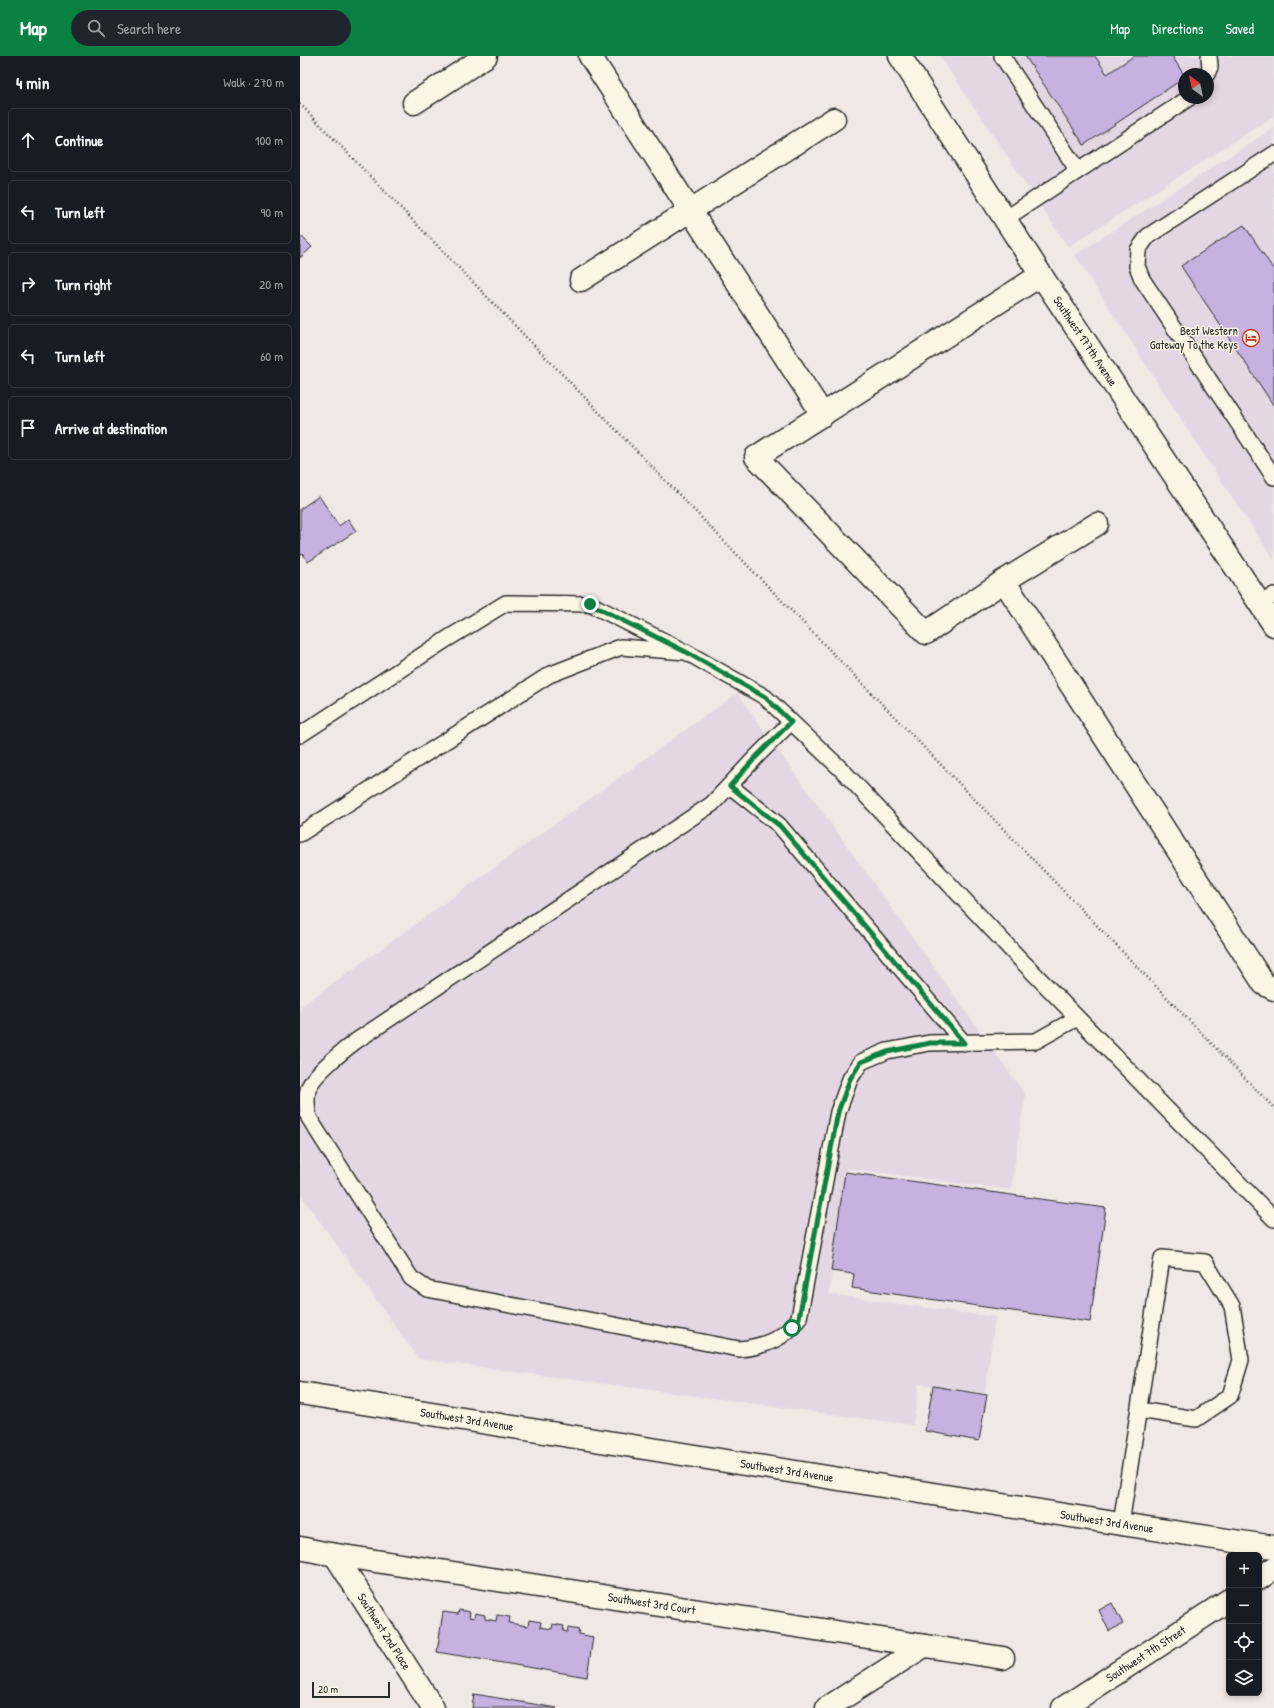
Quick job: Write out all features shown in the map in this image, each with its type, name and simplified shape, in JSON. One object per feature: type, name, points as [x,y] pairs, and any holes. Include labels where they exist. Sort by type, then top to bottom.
[{"type":"street","points":[[414,103],[486,56]]},
{"type":"street","points":[[590,56],[823,415]]},
{"type":"street","name":"Southwest 177th Avenue","points":[[900,56],[1041,275],[1267,599],[1274,625]]},
{"type":"street","points":[[582,280],[834,119]]},
{"type":"street","points":[[1041,275],[756,457],[926,633],[1097,524]]},
{"type":"street","points":[[1004,582],[1264,984],[1274,990]]},
{"type":"street","name":"Southwest 3rd Avenue","points":[[300,1393],[1274,1547]]},
{"type":"street","name":"Southwest 3rd Court","points":[[300,1548],[335,1555],[1004,1658]]},
{"type":"street","name":"Southwest 2nd Place","points":[[335,1555],[434,1708]]},
{"type":"street","points":[[1262,1577],[1274,1568]]},
{"type":"street","name":"Southwest 7th Street","points":[[1063,1708],[1226,1602]]},
{"type":"street","points":[[827,1708],[924,1646]]},
{"type":"lane","points":[[1002,56],[1078,171]]},
{"type":"lane","points":[[1209,56],[1210,68]]},
{"type":"lane","points":[[1005,219],[1180,104]]},
{"type":"lane","points":[[1274,154],[1148,236],[1138,250],[1137,266],[1142,279],[1274,477]]},
{"type":"lane","points":[[300,735],[447,639],[506,603],[590,604],[686,652],[765,697],[843,771],[1077,1018],[1274,1219]]},
{"type":"lane","points":[[300,834],[549,675],[621,647],[686,652]]},
{"type":"lane","points":[[791,722],[712,804],[336,1055],[308,1089],[306,1108],[309,1118],[411,1278],[427,1289],[739,1349],[756,1348],[772,1342],[792,1328],[799,1318],[838,1112],[850,1079],[861,1062],[887,1052],[930,1043],[1036,1041],[1077,1018]]},
{"type":"lane","points":[[730,786],[780,826],[964,1043]]},
{"type":"lane","points":[[1121,1524],[1162,1258],[1205,1262],[1232,1306],[1241,1360],[1230,1396],[1196,1419],[1139,1410]]},
{"type":"path","points":[[300,104],[1274,1108]]},
{"type":"shaded area","points":[[940,56],[1274,56],[1274,116],[1068,247]]},
{"type":"shaded area","points":[[1274,128],[1274,559],[1233,499],[1075,255]]},
{"type":"shaded area","points":[[737,693],[1025,1094],[1011,1190],[846,1168],[829,1294],[995,1317],[985,1393],[919,1384],[913,1425],[419,1359],[300,1194],[300,1007]]},
{"type":"building","points":[[1025,56],[1095,56],[1107,74],[1134,56],[1172,56],[1180,68],[1178,68],[1178,82],[1084,145]]},
{"type":"building","name":"Best Western Gateway To the Keys","points":[[1244,225],[1274,270],[1274,406],[1181,266]]},
{"type":"building","points":[[300,235],[312,247],[300,258]]},
{"type":"building","points":[[319,496],[339,526],[348,519],[356,531],[308,562],[303,554],[300,556],[300,509]]},
{"type":"building","points":[[845,1172],[1106,1208],[1090,1322],[852,1288],[854,1274],[831,1271]]},
{"type":"building","points":[[933,1386],[987,1395],[979,1441],[925,1431]]},
{"type":"building","points":[[1112,1603],[1123,1624],[1109,1631],[1099,1610]]},
{"type":"building","points":[[459,1610],[470,1612],[469,1617],[474,1618],[475,1613],[485,1615],[485,1619],[496,1621],[497,1615],[510,1617],[509,1623],[528,1626],[529,1620],[541,1622],[540,1627],[552,1629],[553,1624],[564,1626],[563,1631],[567,1632],[568,1628],[579,1630],[578,1634],[593,1637],[587,1677],[437,1652],[443,1612],[458,1614]]},
{"type":"building","points":[[474,1694],[557,1708],[472,1708]]},
{"type":"place","name":"Best Western Gateway To the Keys","points":[[1251,338]]},
{"type":"route","points":[[590,604],[686,652],[765,697],[791,722],[730,786],[780,826],[964,1043],[930,1043],[887,1052],[861,1062],[850,1079],[838,1112],[799,1318],[792,1328]]}]
